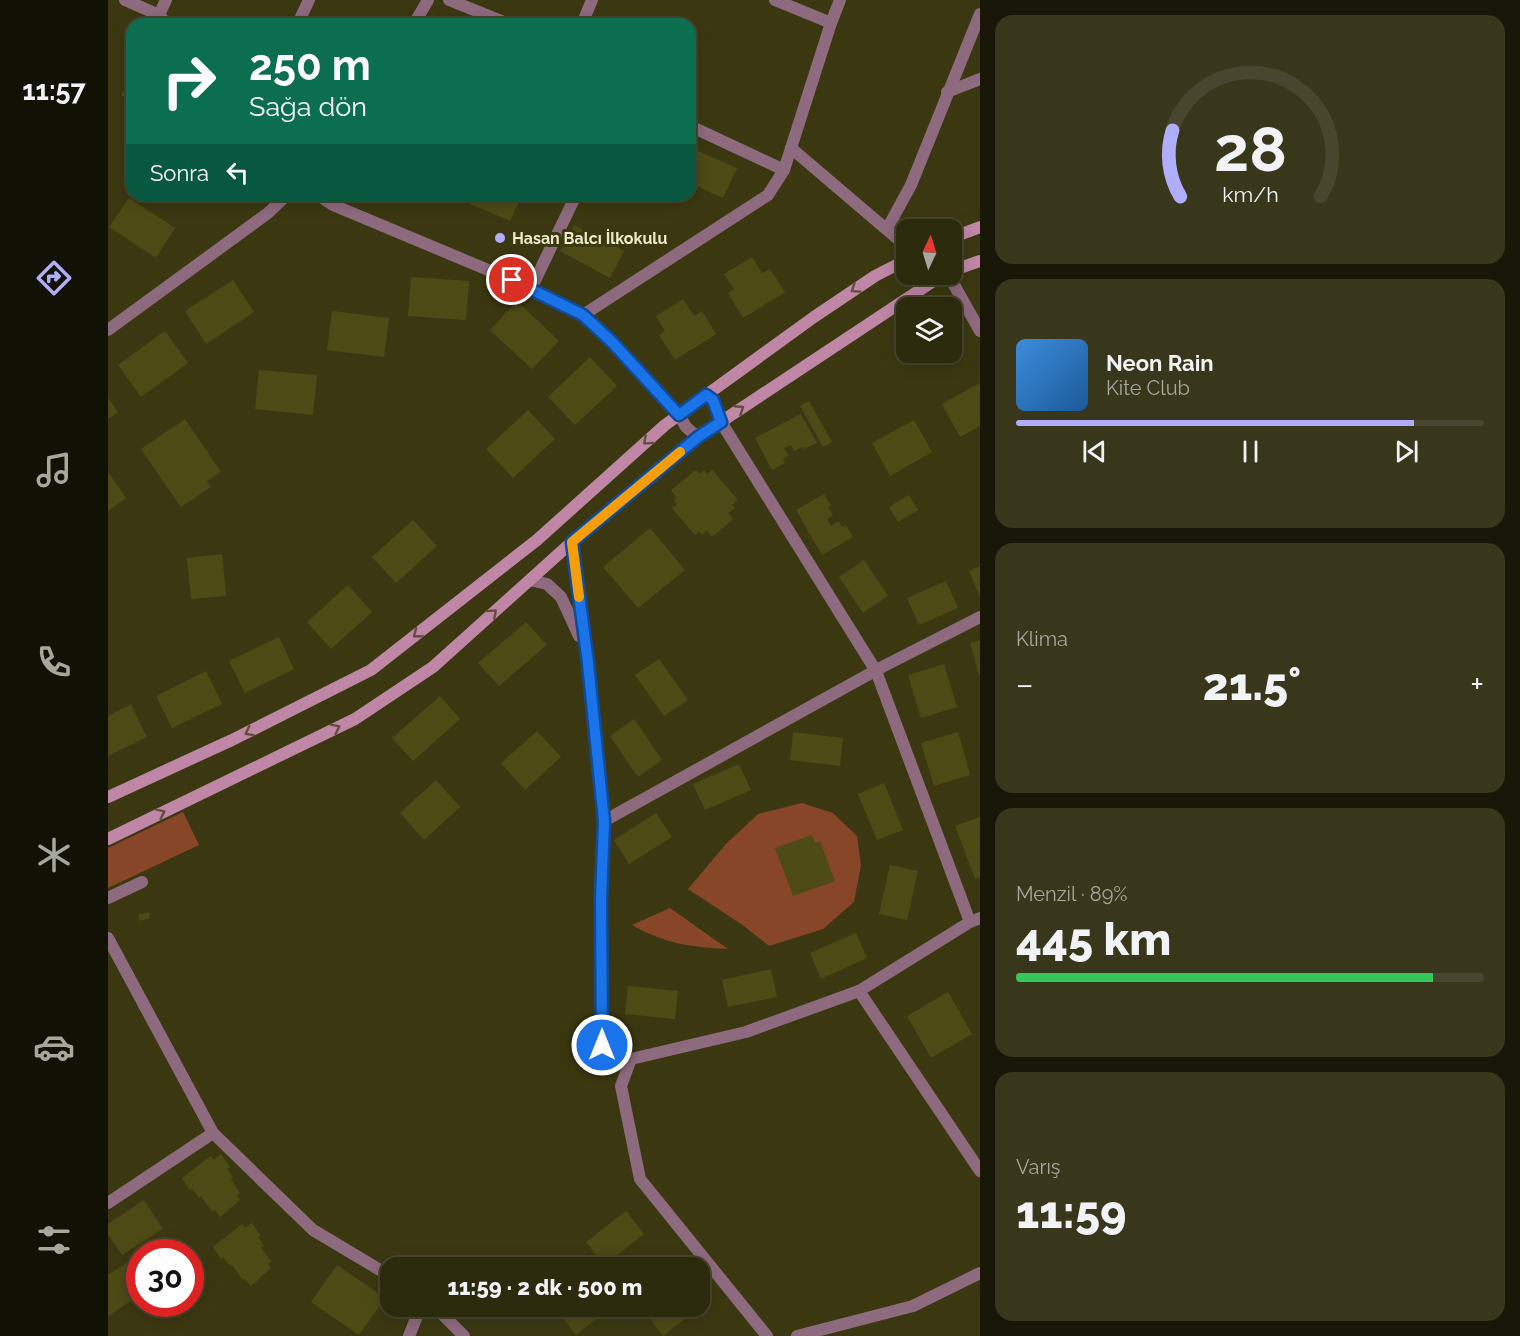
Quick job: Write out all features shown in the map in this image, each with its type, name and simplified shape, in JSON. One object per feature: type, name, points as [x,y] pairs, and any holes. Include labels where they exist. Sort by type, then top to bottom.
[{"type":"main road","points":[[962,234],[980,227]]},
{"type":"main road","points":[[962,267],[980,261]]},
{"type":"main road","points":[[108,797],[232,740],[371,670],[537,540],[679,415],[823,311],[875,276],[896,265]]},
{"type":"main road","points":[[108,839],[355,719],[433,668],[572,542],[698,437],[929,285]]},
{"type":"street","points":[[125,0],[161,18]]},
{"type":"street","points":[[163,18],[166,0]]},
{"type":"street","points":[[300,18],[309,0]]},
{"type":"street","points":[[418,18],[428,0]]},
{"type":"street","points":[[449,0],[494,18]]},
{"type":"street","points":[[584,18],[592,0]]},
{"type":"street","points":[[775,0],[831,23]]},
{"type":"street","points":[[583,315],[768,195],[784,170],[840,0]]},
{"type":"street","points":[[887,229],[911,185],[980,14]]},
{"type":"street","points":[[947,92],[980,79]]},
{"type":"street","points":[[696,129],[784,170]]},
{"type":"street","points":[[791,148],[896,237]]},
{"type":"street","points":[[108,330],[268,213],[281,201]]},
{"type":"street","points":[[327,201],[531,289],[583,315],[612,342],[679,415],[686,427],[698,437]]},
{"type":"street","points":[[531,289],[573,201]]},
{"type":"street","points":[[953,285],[980,331]]},
{"type":"street","points":[[706,395],[713,400],[721,422],[876,671],[975,920],[859,992],[746,1032],[631,1059],[621,1086],[640,1179],[766,1336]]},
{"type":"street","points":[[572,542],[588,663],[604,821],[601,899],[602,1045]]},
{"type":"street","points":[[530,580],[547,584],[561,597],[575,624],[588,663]]},
{"type":"street","points":[[604,821],[876,671],[980,617]]},
{"type":"street","points":[[108,898],[142,882]]},
{"type":"street","points":[[108,938],[213,1133],[313,1230],[380,1270]]},
{"type":"street","points":[[859,992],[980,1171]]},
{"type":"street","points":[[108,1203],[213,1133]]},
{"type":"street","points":[[797,1336],[913,1306],[980,1273]]},
{"type":"street","points":[[409,1336],[417,1317]]},
{"type":"street","points":[[445,1317],[464,1336]]},
{"type":"shaded area","points":[[802,803],[833,813],[857,836],[861,865],[854,902],[823,929],[769,946],[744,926],[688,889],[726,844],[758,814]]},
{"type":"shaded area","points":[[183,812],[199,845],[108,888],[108,848]]},
{"type":"shaded area","points":[[670,908],[728,949],[678,943],[632,925]]},
{"type":"building","points":[[126,87],[126,98],[121,95]]},
{"type":"building","points":[[696,150],[737,168],[723,198],[696,186]]},
{"type":"building","points":[[127,201],[134,201],[175,228],[156,258],[109,227]]},
{"type":"building","points":[[464,201],[519,201],[510,221]]},
{"type":"building","points":[[574,225],[624,251],[610,278],[560,251]]},
{"type":"building","points":[[752,257],[762,273],[770,269],[785,292],[743,318],[728,293],[734,289],[724,274]]},
{"type":"building","points":[[411,277],[469,281],[466,320],[408,316]]},
{"type":"building","points":[[233,280],[254,312],[206,344],[185,311]]},
{"type":"building","points":[[683,299],[694,316],[702,311],[716,334],[675,360],[659,335],[665,331],[656,316]]},
{"type":"building","points":[[517,301],[559,341],[532,369],[490,330]]},
{"type":"building","points":[[332,311],[389,318],[384,357],[327,350]]},
{"type":"building","points":[[165,331],[188,363],[141,397],[118,365]]},
{"type":"building","points":[[590,357],[617,386],[575,425],[548,397]]},
{"type":"building","points":[[259,370],[317,375],[313,415],[255,409]]},
{"type":"building","points":[[980,383],[980,426],[960,437],[942,404]]},
{"type":"building","points":[[108,398],[118,412],[108,419]]},
{"type":"building","points":[[809,401],[832,442],[823,447],[800,406]]},
{"type":"building","points":[[528,410],[555,439],[513,478],[486,449]]},
{"type":"building","points":[[801,414],[817,443],[794,451],[791,445],[784,448],[789,456],[783,459],[785,463],[772,470],[755,438]]},
{"type":"building","points":[[185,419],[221,472],[207,481],[211,487],[181,507],[141,449]]},
{"type":"building","points":[[914,420],[932,452],[890,476],[872,443]]},
{"type":"building","points":[[696,470],[700,474],[704,470],[707,474],[712,470],[738,500],[732,505],[735,508],[728,513],[733,519],[712,537],[707,531],[702,535],[699,531],[695,535],[672,508],[677,505],[674,501],[677,498],[671,490]]},
{"type":"building","points":[[108,472],[126,498],[108,511]]},
{"type":"building","points":[[824,494],[833,515],[827,519],[831,526],[839,521],[842,527],[846,525],[853,537],[822,555],[796,510]]},
{"type":"building","points":[[909,495],[918,510],[898,522],[889,507]]},
{"type":"building","points":[[413,520],[437,546],[396,583],[372,557]]},
{"type":"building","points":[[650,528],[685,570],[638,608],[603,567]]},
{"type":"building","points":[[222,554],[226,596],[191,599],[187,558]]},
{"type":"building","points":[[864,560],[888,596],[863,613],[839,577]]},
{"type":"building","points":[[980,566],[980,597],[969,571]]},
{"type":"building","points":[[946,581],[958,608],[919,625],[907,598]]},
{"type":"building","points":[[348,585],[372,612],[331,649],[307,622]]},
{"type":"building","points":[[526,622],[547,645],[499,686],[478,663]]},
{"type":"building","points":[[279,637],[294,669],[245,693],[229,661]]},
{"type":"building","points":[[980,640],[980,675],[979,675],[970,643]]},
{"type":"building","points":[[659,659],[688,700],[664,716],[635,675]]},
{"type":"building","points":[[944,664],[957,707],[921,718],[908,675]]},
{"type":"building","points":[[206,671],[222,704],[172,728],[156,696]]},
{"type":"building","points":[[440,696],[460,719],[413,761],[392,738]]},
{"type":"building","points":[[131,704],[147,737],[108,756],[108,716]]},
{"type":"building","points":[[634,719],[662,760],[638,777],[610,736]]},
{"type":"building","points":[[537,731],[561,757],[525,790],[501,763]]},
{"type":"building","points":[[793,732],[843,738],[840,766],[790,760]]},
{"type":"building","points":[[958,732],[970,775],[934,786],[921,743]]},
{"type":"building","points":[[739,764],[751,790],[705,810],[693,784]]},
{"type":"building","points":[[436,780],[460,807],[424,840],[400,813]]},
{"type":"building","points":[[884,783],[903,830],[877,840],[858,794]]},
{"type":"building","points":[[656,813],[672,837],[629,864],[614,840]]},
{"type":"building","points":[[980,817],[980,877],[975,879],[955,826]]},
{"type":"building","points":[[812,835],[815,843],[820,841],[835,881],[793,896],[775,848]]},
{"type":"building","points":[[890,865],[918,871],[907,920],[879,914]]},
{"type":"building","points":[[149,912],[150,918],[140,921],[138,915]]},
{"type":"building","points":[[856,933],[867,958],[821,979],[810,953]]},
{"type":"building","points":[[771,969],[777,997],[728,1007],[722,980]]},
{"type":"building","points":[[628,986],[678,991],[675,1019],[625,1014]]},
{"type":"building","points":[[948,992],[972,1034],[931,1058],[907,1016]]},
{"type":"building","points":[[221,1154],[230,1167],[227,1169],[240,1193],[237,1195],[240,1200],[220,1217],[215,1210],[212,1212],[201,1196],[199,1198],[192,1189],[190,1190],[182,1178],[211,1156],[214,1160]]},
{"type":"building","points":[[144,1200],[163,1229],[147,1239],[126,1239],[126,1252],[122,1255],[108,1234],[108,1224]]},
{"type":"building","points":[[626,1211],[644,1234],[614,1257],[598,1257],[586,1242]]},
{"type":"building","points":[[252,1223],[261,1236],[258,1237],[264,1246],[261,1248],[271,1261],[268,1264],[271,1268],[251,1286],[245,1279],[243,1280],[232,1265],[230,1266],[223,1257],[221,1259],[213,1247],[242,1224],[245,1228]]},
{"type":"building","points":[[126,1263],[126,1304],[108,1316],[108,1275]]},
{"type":"building","points":[[337,1265],[380,1295],[380,1305],[359,1335],[311,1302]]},
{"type":"building","points":[[562,1317],[598,1317],[576,1335]]},
{"type":"building","points":[[649,1317],[688,1317],[663,1336]]},
{"type":"slow traffic","points":[[579,597],[572,542],[680,452]]},
{"type":"place","name":"Hasan Balcı İlkokulu","points":[[500,238]]},
{"type":"route","points":[[512,280],[583,315],[612,342],[679,415],[706,395],[713,400],[721,422],[698,437],[572,542],[588,663],[604,821],[601,899],[602,1045]]}]
